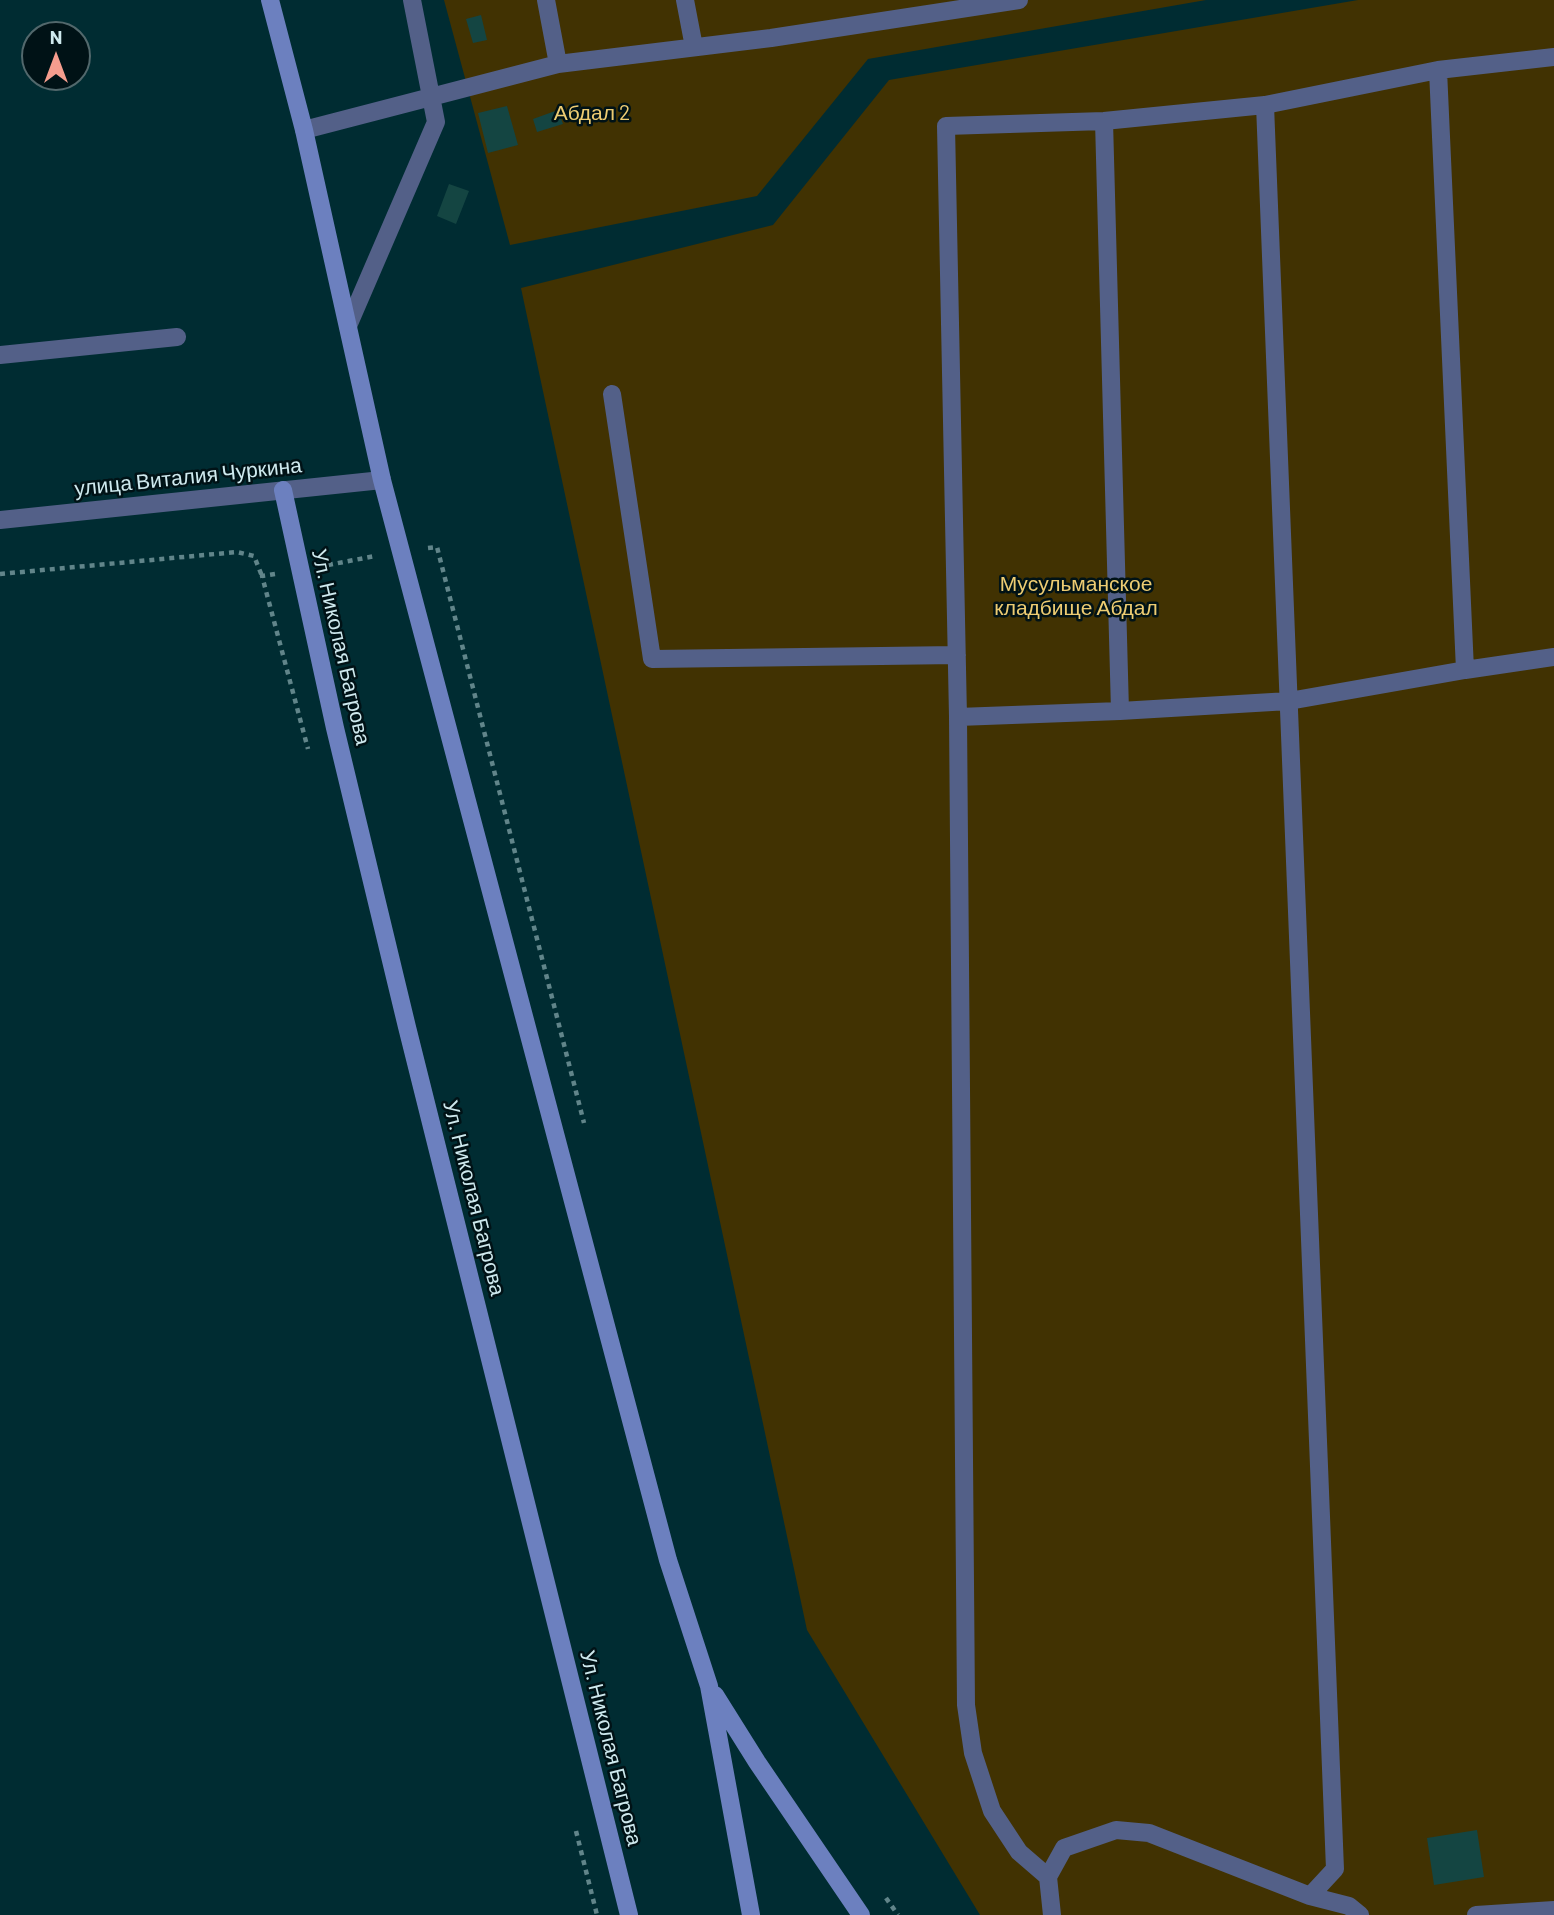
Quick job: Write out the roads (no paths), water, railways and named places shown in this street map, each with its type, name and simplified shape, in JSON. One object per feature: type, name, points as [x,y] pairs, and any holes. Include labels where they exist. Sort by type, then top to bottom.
[{"type":"main road","points":[[270,0],[303,130],[382,480],[668,1560],[709,1686],[751,1915]]},
{"type":"main road","name":"Ул. Николая Багрова","points":[[283,490],[339,742],[407,1027],[629,1915]]},
{"type":"main road","points":[[709,1686],[757,1762],[862,1915]]},
{"type":"street","points":[[348,326],[436,122],[412,0]]},
{"type":"street","points":[[546,0],[558,64]]},
{"type":"street","points":[[685,0],[694,47]]},
{"type":"street","points":[[303,130],[558,64],[771,38],[1018,0]]},
{"type":"street","points":[[1048,1877],[1019,1852],[992,1811],[973,1754],[966,1705],[958,717],[946,126],[1104,121],[1265,105],[1438,70],[1554,57]]},
{"type":"street","points":[[1438,70],[1465,670]]},
{"type":"street","points":[[1265,105],[1335,1869],[1310,1896]]},
{"type":"street","points":[[1104,121],[1120,710]]},
{"type":"street","points":[[0,355],[177,337]]},
{"type":"street","points":[[612,394],[652,659],[957,654]]},
{"type":"street","name":"улица Виталия Чуркина","points":[[0,520],[382,480]]},
{"type":"street","points":[[958,717],[1289,701],[1554,657]]},
{"type":"street","points":[[1052,1915],[1048,1877],[1065,1848],[1116,1830],[1149,1833],[1310,1896],[1349,1906],[1360,1915]]},
{"type":"street","points":[[1476,1915],[1554,1910]]},
{"type":"park label","name":"Абдал 2","points":[[592,113]]},
{"type":"park label","name":"Мусульманское кладбище Абдал","points":[[1076,596]]}]
